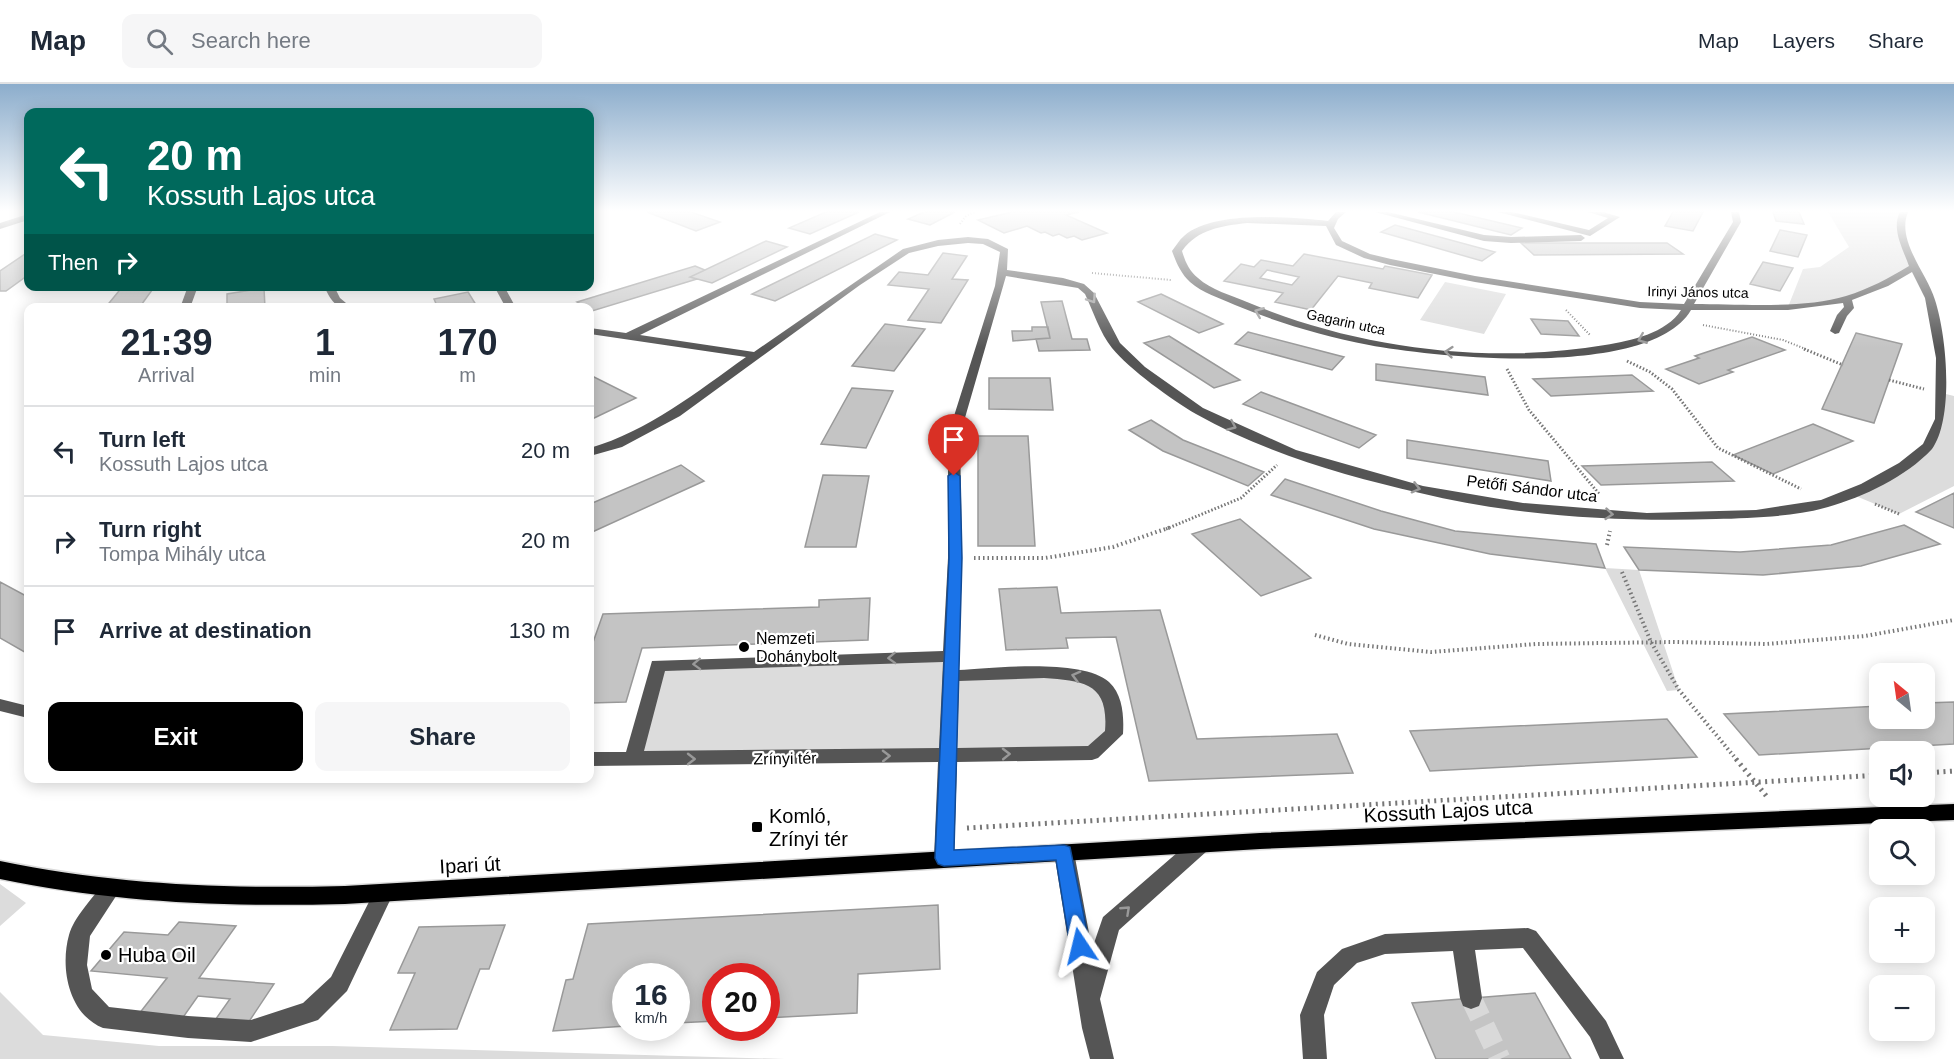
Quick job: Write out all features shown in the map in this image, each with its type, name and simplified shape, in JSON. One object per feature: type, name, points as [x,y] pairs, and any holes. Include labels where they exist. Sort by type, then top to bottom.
[{"type":"main road","name":"Kossuth Lajos utca","points":[[944,858],[1954,812]]},
{"type":"main road","name":"Ipari út","points":[[0,870],[52,883],[193,897],[383,894],[944,858]]},
{"type":"street","points":[[629,336],[792,258]]},
{"type":"street","points":[[594,451],[618,444],[676,413],[754,355],[896,258]]},
{"type":"street","points":[[944,858],[955,558],[954,435],[1000,286],[1004,258]]},
{"type":"street","points":[[1179,258],[1182,266],[1195,282]]},
{"type":"street","name":"Irinyi János utca","points":[[1373,258],[1530,289],[1640,305],[1689,307],[1788,307],[1847,298],[1885,284],[1914,267]]},
{"type":"street","name":"Gagarin utca","points":[[1195,282],[1283,322],[1344,338],[1420,349],[1499,355],[1556,354],[1628,345],[1664,330],[1680,320],[1717,258]]},
{"type":"street","name":"Petőfi Sándor utca","points":[[1002,272],[1081,286],[1089,293],[1114,345],[1141,369],[1199,411],[1291,453],[1422,490],[1523,507],[1647,517],[1756,514],[1824,504],[1851,494],[1904,466],[1928,446],[1941,419],[1942,358],[1930,298],[1910,258]]},
{"type":"street","points":[[332,291],[340,303]]},
{"type":"street","points":[[1835,331],[1842,315],[1849,308],[1847,298]]},
{"type":"street","points":[[594,332],[754,355]]},
{"type":"street","points":[[594,341],[613,334]]},
{"type":"street","points":[[633,759],[658,665],[951,656]]},
{"type":"street","name":"Zrínyi tér","points":[[594,759],[1092,753],[1114,734],[1116,717],[1112,699],[1096,682],[1064,673],[950,676]]},
{"type":"street","points":[[0,705],[24,711]]},
{"type":"street","points":[[1089,1001],[1105,939],[1112,924],[1200,845]]},
{"type":"street","points":[[1064,852],[1089,1001],[1102,1059]]},
{"type":"street","points":[[110,890],[80,934],[76,965],[82,994],[103,1017],[188,1027],[251,1030],[309,1012],[339,984],[383,894]]},
{"type":"street","points":[[1315,1059],[1312,1015],[1325,979],[1350,956],[1384,944],[1528,938],[1598,1029],[1612,1059]]},
{"type":"street","points":[[1463,941],[1471,998]]},
{"type":"path","points":[[1082,273],[1195,282]]},
{"type":"path","points":[[1575,319],[1587,332]]},
{"type":"path","points":[[1680,320],[1783,340],[1844,364]]},
{"type":"path","points":[[1603,348],[1650,372],[1672,389],[1718,448],[1802,490]]},
{"type":"path","points":[[1499,355],[1529,410],[1616,514]]},
{"type":"path","points":[[1889,380],[1942,393]]},
{"type":"path","points":[[955,558],[1045,558],[1113,547],[1175,526],[1241,498],[1291,453]]},
{"type":"path","points":[[1622,572],[1651,642],[1683,695],[1783,818]]},
{"type":"path","points":[[1315,635],[1348,644],[1431,652],[1536,644],[1651,642],[1766,644],[1865,636],[1954,620]]},
{"type":"path","points":[[1935,772],[1954,771]]},
{"type":"path","points":[[945,829],[1754,780],[1869,775]]},
{"type":"shaded area","points":[[1834,258],[1911,258],[1914,267],[1847,299],[1788,307],[1803,269],[1820,267]]},
{"type":"shaded area","points":[[1445,282],[1506,294],[1484,334],[1420,320]]},
{"type":"shaded area","points":[[1942,393],[1954,396],[1954,486],[1899,514],[1851,494],[1928,446]]},
{"type":"shaded area","points":[[1605,568],[1639,570],[1679,690],[1667,691]]},
{"type":"shaded area","points":[[951,656],[950,675],[1064,673],[1096,682],[1116,717],[1092,753],[633,759],[658,665]]},
{"type":"shaded area","points":[[0,884],[26,903],[0,926]]},
{"type":"shaded area","points":[[0,992],[43,1035],[159,1046],[332,1046],[785,1059],[0,1059]]},
{"type":"building","points":[[20,258],[24,258],[24,278],[6,291],[0,291],[0,271]]},
{"type":"building","points":[[731,258],[765,258],[712,283],[690,277]]},
{"type":"building","points":[[827,258],[862,258],[775,301],[752,294]]},
{"type":"building","points":[[940,258],[966,258],[952,279],[968,280],[941,323],[908,320],[929,289],[888,285],[899,272],[928,275]]},
{"type":"building","points":[[1301,258],[1322,258],[1383,269],[1385,266],[1432,275],[1418,298],[1369,288],[1372,283],[1338,276],[1311,310],[1275,302],[1283,293],[1224,281],[1241,264],[1254,267],[1261,260],[1293,266]],"holes":[[[1267,270],[1299,277],[1292,285],[1260,278]]]},
{"type":"building","points":[[1470,258],[1487,258],[1482,261]]},
{"type":"building","points":[[1763,262],[1793,268],[1780,291],[1750,284]]},
{"type":"building","points":[[695,266],[705,270],[690,277],[697,279],[594,310],[594,303],[577,302]]},
{"type":"building","points":[[119,291],[151,291],[143,303],[109,303]]},
{"type":"building","points":[[264,291],[265,303],[227,303],[227,294]]},
{"type":"building","points":[[468,292],[475,303],[436,303],[434,299]]},
{"type":"building","points":[[1161,294],[1223,324],[1199,333],[1138,302]]},
{"type":"building","points":[[1062,301],[1072,339],[1087,339],[1090,350],[1039,351],[1036,339],[1050,338],[1041,302]]},
{"type":"building","points":[[1531,319],[1568,321],[1579,336],[1541,334]]},
{"type":"building","points":[[885,324],[925,329],[894,371],[852,366]]},
{"type":"building","points":[[1032,327],[1048,327],[1050,338],[1013,341],[1012,331],[1032,331]]},
{"type":"building","points":[[1248,332],[1344,357],[1332,370],[1235,344]]},
{"type":"building","points":[[1856,333],[1902,344],[1874,423],[1822,409]]},
{"type":"building","points":[[1169,336],[1240,380],[1214,388],[1144,343]]},
{"type":"building","points":[[1752,337],[1785,350],[1728,370],[1733,372],[1699,384],[1666,369],[1699,358],[1695,356]]},
{"type":"building","points":[[1376,364],[1485,377],[1488,395],[1376,380]]},
{"type":"building","points":[[1632,375],[1653,391],[1551,396],[1533,379]]},
{"type":"building","points":[[594,377],[636,398],[594,418]]},
{"type":"building","points":[[989,378],[1050,378],[1053,410],[989,409]]},
{"type":"building","points":[[852,388],[893,391],[866,448],[821,444]]},
{"type":"building","points":[[1261,392],[1376,435],[1359,448],[1243,404]]},
{"type":"building","points":[[1151,420],[1183,440],[1264,472],[1248,486],[1163,451],[1129,430]]},
{"type":"building","points":[[1813,424],[1853,441],[1773,474],[1733,455]]},
{"type":"building","points":[[978,436],[1028,436],[1035,546],[978,546]]},
{"type":"building","points":[[1407,440],[1548,461],[1551,481],[1407,458]]},
{"type":"building","points":[[1712,462],[1734,481],[1601,485],[1582,466]]},
{"type":"building","points":[[681,465],[704,481],[594,531],[594,502]]},
{"type":"building","points":[[823,475],[869,476],[856,547],[805,547]]},
{"type":"building","points":[[1285,479],[1381,511],[1455,531],[1596,544],[1605,568],[1490,554],[1374,529],[1271,495]]},
{"type":"building","points":[[1954,493],[1954,528],[1916,512]]},
{"type":"building","points":[[1240,519],[1311,578],[1261,596],[1192,534]]},
{"type":"building","points":[[1904,525],[1940,544],[1861,566],[1763,575],[1639,570],[1624,547],[1740,552],[1831,545]]},
{"type":"building","points":[[0,582],[24,595],[24,652],[0,638]]},
{"type":"building","points":[[1057,587],[1061,613],[1160,610],[1197,739],[1337,734],[1353,773],[1149,781],[1116,637],[1066,638],[1068,648],[1006,650],[999,589]]},
{"type":"building","points":[[870,598],[868,640],[642,648],[626,702],[594,703],[594,640],[603,614],[819,607],[819,600]]},
{"type":"building","points":[[1954,702],[1954,744],[1935,745],[1935,741],[1869,741],[1869,749],[1759,755],[1724,714],[1869,707],[1869,729],[1935,729],[1935,703]]},
{"type":"building","points":[[1667,719],[1697,757],[1430,771],[1410,731]]},
{"type":"building","points":[[938,905],[940,969],[858,974],[857,1013],[780,1017],[780,963],[702,963],[702,1022],[690,1022],[690,963],[612,963],[612,1027],[553,1031],[566,980],[573,979],[588,924]]},
{"type":"building","points":[[179,922],[236,926],[199,978],[274,984],[246,1026],[213,1023],[230,999],[198,996],[179,1023],[135,1019],[167,978],[91,971],[124,932],[168,935]]},
{"type":"building","points":[[505,925],[489,969],[480,969],[457,1029],[390,1030],[415,973],[398,973],[419,927]]},
{"type":"building","points":[[1535,993],[1571,1059],[1436,1059],[1412,1003]]},
{"type":"tunnel","points":[[1471,998],[1500,1059]]},
{"type":"place","name":"Nemzeti Dohánybolt","points":[[744,647]]},
{"type":"place","name":"Komló, Zrínyi tér","points":[[757,827]]},
{"type":"place","name":"Huba Oil","points":[[106,955]]},
{"type":"route","points":[[954,476],[955,558],[944,858],[1064,852],[1080,946]]}]
